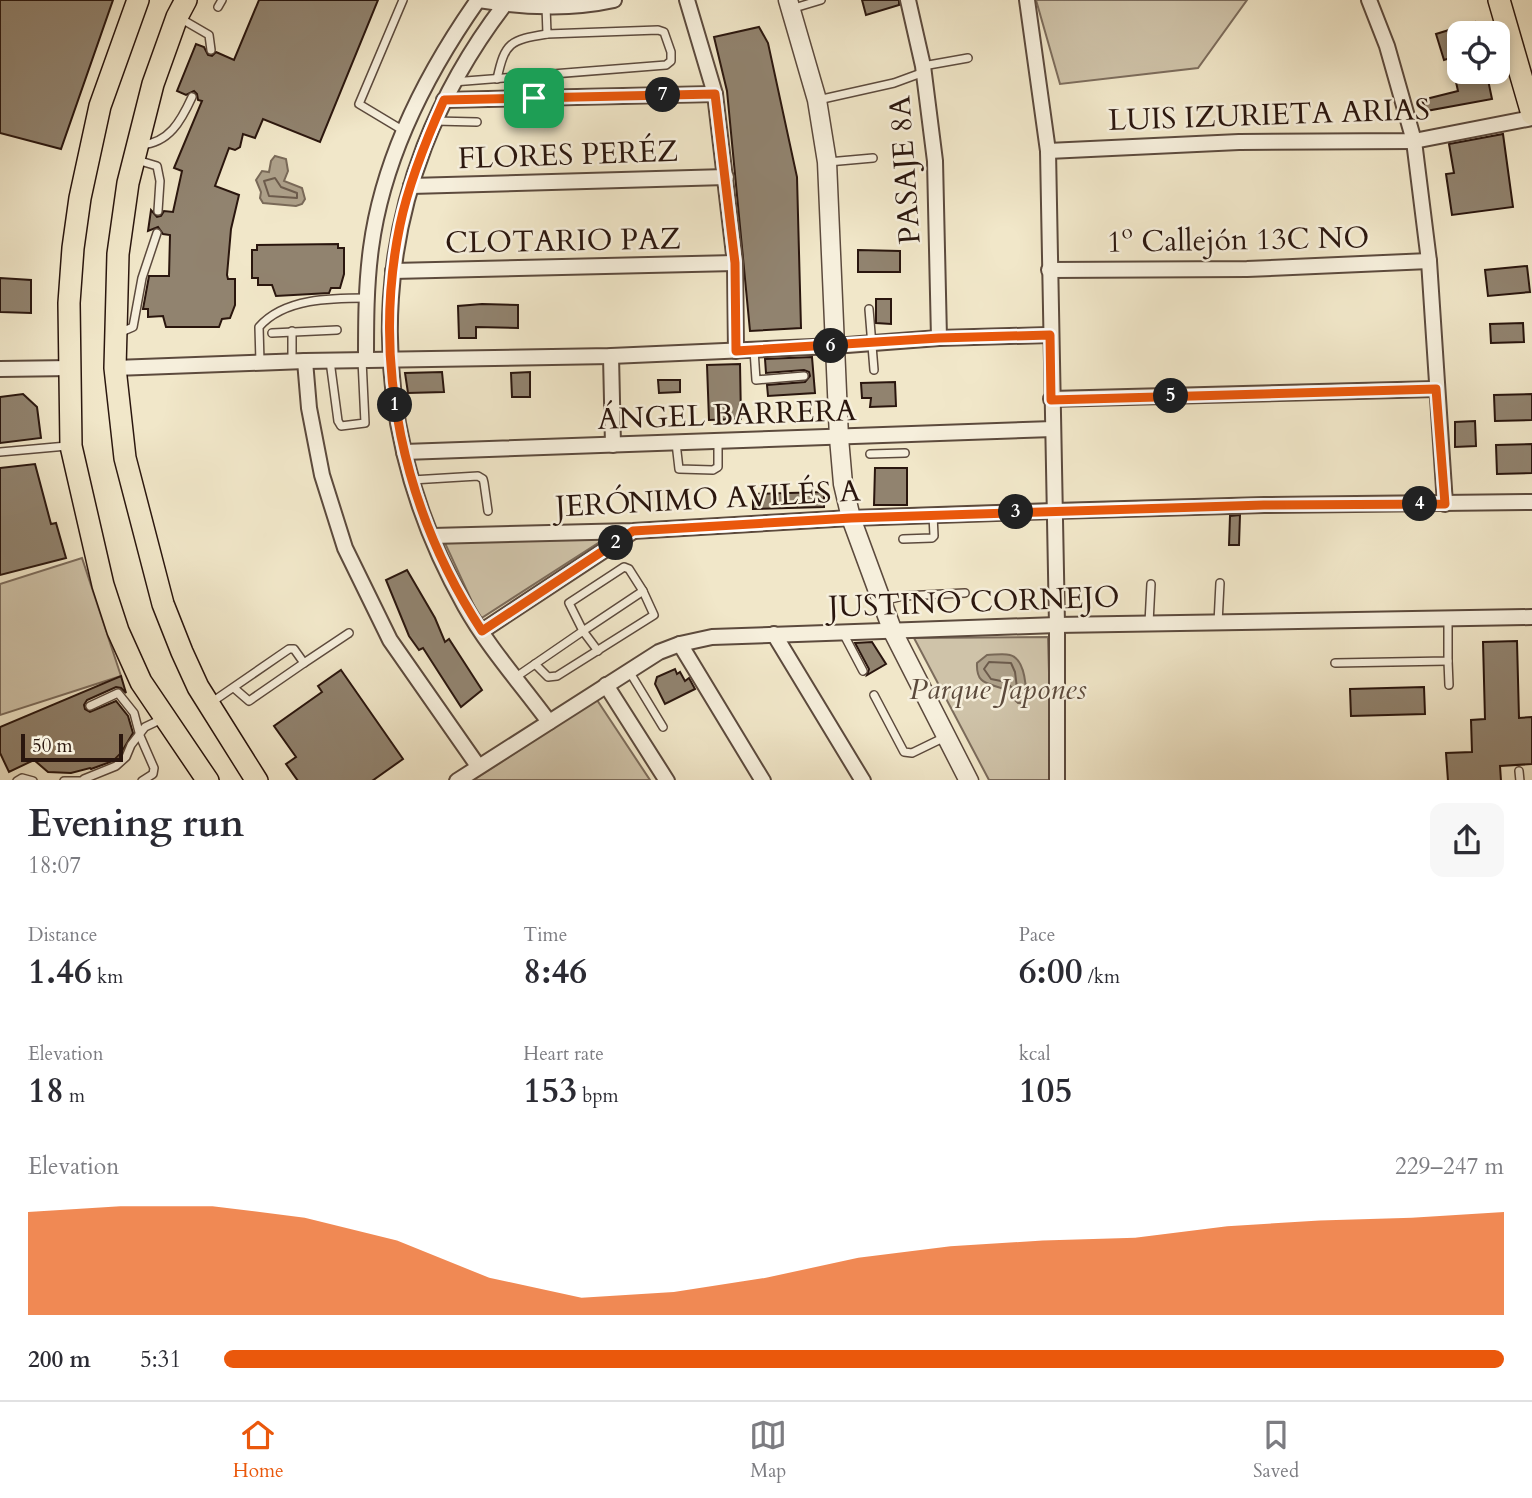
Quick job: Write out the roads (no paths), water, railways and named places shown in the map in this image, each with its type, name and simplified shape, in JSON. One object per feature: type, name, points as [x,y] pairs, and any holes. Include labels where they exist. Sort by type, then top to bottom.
[{"type":"main road","points":[[138,0],[100,106],[82,186],[69,303],[71,446],[103,586],[118,631],[141,682],[208,780]]},
{"type":"main road","points":[[1499,0],[1532,116]]},
{"type":"main road","points":[[182,6],[153,84],[121,219],[115,368],[125,458],[163,604],[181,652],[208,704],[257,780]]},
{"type":"street","points":[[364,360],[371,246],[388,174],[420,92],[455,33],[479,0],[573,6],[614,0]]},
{"type":"street","points":[[687,0],[715,94],[735,263],[736,351]]},
{"type":"street","name":"PASAJE 8A","points":[[908,0],[923,69],[935,161],[939,338]]},
{"type":"street","points":[[1027,0],[1048,151],[1057,625],[1057,780]]},
{"type":"street","points":[[1369,0],[1387,46],[1414,141],[1429,261],[1445,504]]},
{"type":"street","points":[[511,3],[469,52],[444,100],[411,186],[400,225],[393,271],[389,359],[396,417],[420,510],[465,606],[549,722]]},
{"type":"street","points":[[789,5],[817,100],[827,162],[834,346],[843,484],[851,518],[894,632],[969,780]]},
{"type":"street","points":[[444,100],[715,94]]},
{"type":"street","name":"LUIS IZURIETA ARIAS","points":[[1048,151],[1239,142],[1414,141],[1532,116]]},
{"type":"street","name":"FLORES PERÉZ","points":[[411,186],[726,177]]},
{"type":"street","name":"1º Callejón 13C NO","points":[[1049,270],[1247,269],[1429,261]]},
{"type":"street","name":"CLOTARIO PAZ","points":[[393,271],[735,263]]},
{"type":"street","points":[[115,368],[389,359],[611,356],[834,346],[939,338],[1050,335]]},
{"type":"street","points":[[611,356],[613,446]]},
{"type":"street","points":[[299,362],[322,475],[345,548],[390,640],[478,766]]},
{"type":"street","points":[[0,369],[71,368]]},
{"type":"street","points":[[1051,400],[1436,389]]},
{"type":"street","name":"ÁNGEL BARRERA","points":[[404,452],[1053,429]]},
{"type":"street","name":"JERÓNIMO AVILÉS A","points":[[432,536],[633,531],[851,518],[1055,511],[1532,502]]},
{"type":"street","points":[[482,631],[633,531]]},
{"type":"street","name":"JUSTINO CORNEJO","points":[[457,780],[659,652],[712,637],[1057,625],[1532,617]]},
{"type":"street","points":[[774,634],[863,780]]},
{"type":"street","points":[[680,644],[763,780]]},
{"type":"street","points":[[606,685],[667,780]]},
{"type":"lane","points":[[403,0],[359,104],[404,131]]},
{"type":"lane","points":[[789,5],[821,0]]},
{"type":"lane","points":[[182,6],[209,35],[211,50]]},
{"type":"lane","points":[[546,6],[547,34]]},
{"type":"lane","points":[[453,82],[497,79],[666,65],[671,61],[671,52],[664,32],[649,30],[547,34],[520,38],[502,55],[497,79]]},
{"type":"lane","points":[[817,100],[836,98],[894,83],[923,69],[968,58]]},
{"type":"lane","points":[[135,152],[155,144],[167,135],[181,120],[192,97]]},
{"type":"lane","points":[[435,121],[477,122]]},
{"type":"lane","points":[[135,152],[156,166],[160,181],[158,211]]},
{"type":"lane","points":[[827,162],[873,158]]},
{"type":"lane","points":[[115,334],[134,327],[142,278],[157,233]]},
{"type":"lane","points":[[260,363],[259,327],[264,322],[291,307],[317,299],[367,298]]},
{"type":"lane","points":[[869,309],[874,370]]},
{"type":"lane","points":[[272,333],[337,330]]},
{"type":"lane","points":[[292,331],[299,362]]},
{"type":"lane","points":[[754,350],[756,380],[804,376]]},
{"type":"lane","points":[[330,361],[338,421],[341,426],[365,423],[364,360]]},
{"type":"lane","points":[[878,436],[874,454],[905,453]]},
{"type":"lane","points":[[676,443],[679,469],[713,470],[718,467],[718,442]]},
{"type":"lane","points":[[0,452],[71,446]]},
{"type":"lane","points":[[412,480],[478,476],[483,479],[488,511]]},
{"type":"lane","points":[[902,539],[932,538],[933,515]]},
{"type":"lane","points":[[535,664],[548,677],[553,677],[598,651],[654,615],[654,609],[643,591],[629,569],[624,567],[569,603],[583,631],[598,651]]},
{"type":"lane","points":[[1218,623],[1220,583]]},
{"type":"lane","points":[[1149,624],[1151,584]]},
{"type":"lane","points":[[516,677],[643,591]]},
{"type":"lane","points":[[882,601],[903,596],[965,593]]},
{"type":"lane","points":[[1448,619],[1449,685]]},
{"type":"lane","points":[[234,688],[249,701],[349,633]]},
{"type":"lane","points":[[843,633],[863,671]]},
{"type":"lane","points":[[208,704],[289,649],[294,649],[304,663]]},
{"type":"lane","points":[[1335,663],[1448,661]]},
{"type":"lane","points":[[628,670],[663,727]]},
{"type":"lane","points":[[90,706],[118,693],[134,713],[140,736],[154,768],[153,774],[142,780]]},
{"type":"lane","points":[[874,695],[904,752],[912,753],[945,736]]},
{"type":"lane","points":[[64,780],[85,780],[116,766],[126,757],[131,745],[145,727],[165,717]]},
{"type":"lane","points":[[1519,771],[1520,780]]},
{"type":"lane","points":[[17,780],[33,780]]},
{"type":"water","points":[[275,156],[286,159],[288,171],[284,181],[302,188],[305,199],[302,204],[296,206],[263,203],[260,198],[261,192],[256,180],[262,171],[269,172]]},
{"type":"water","points":[[987,655],[1010,655],[1019,662],[1025,684],[1025,703],[1018,703],[1003,689],[980,678],[977,663]]},
{"type":"park label","name":"Parque Japones","points":[[998,689]]}]
